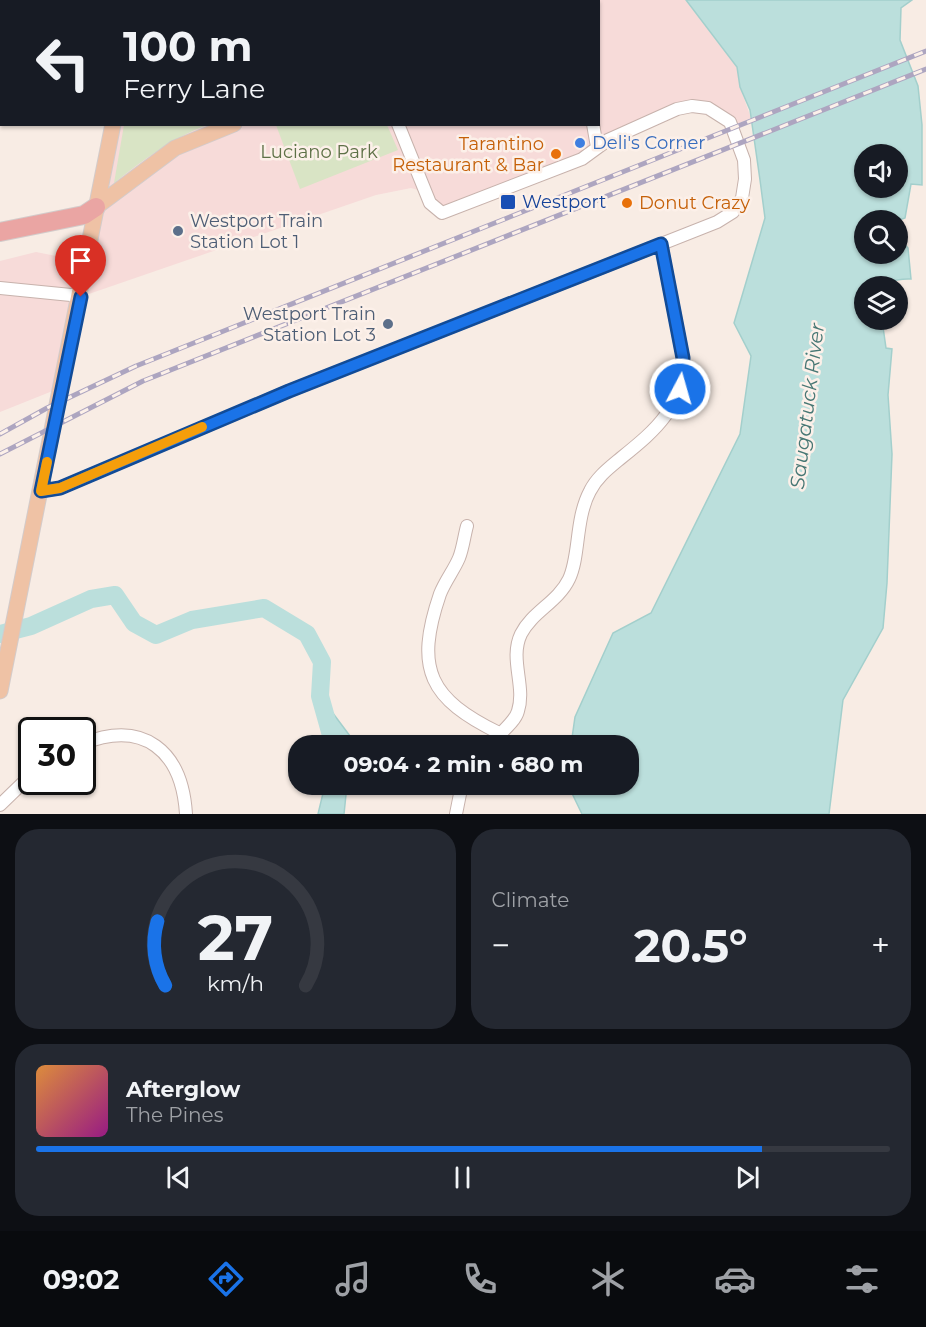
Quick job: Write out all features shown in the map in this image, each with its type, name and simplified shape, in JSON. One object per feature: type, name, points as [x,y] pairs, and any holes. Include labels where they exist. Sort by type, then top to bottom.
[{"type":"highway","points":[[0,222],[86,205],[96,207]]},
{"type":"highway","points":[[0,232],[84,215],[96,207]]},
{"type":"main road","points":[[0,691],[81,297],[113,126]]},
{"type":"main road","points":[[96,207],[175,148],[229,126]]},
{"type":"street","points":[[41,491],[60,488],[289,391],[717,222],[733,212],[744,192],[743,155],[730,122],[708,108],[692,106],[677,109],[597,147],[582,159],[450,212],[438,212],[428,198],[399,126]]},
{"type":"street","points":[[593,126],[597,147]]},
{"type":"street","points":[[467,526],[459,558],[441,593],[432,626],[429,662],[432,680],[444,697],[473,720],[499,733],[518,714],[521,700],[517,651],[521,635],[529,623],[560,596],[570,577],[582,509],[590,489],[602,473],[663,420],[677,401],[683,376],[683,358],[661,244]]},
{"type":"street","points":[[0,288],[81,297]]},
{"type":"street","points":[[96,740],[113,736],[137,739],[161,748],[176,772],[184,793],[186,814]]},
{"type":"street","points":[[0,805],[18,788]]},
{"type":"street","points":[[456,814],[460,795]]},
{"type":"shaded area","points":[[600,0],[686,0],[737,67],[740,87],[751,118],[732,126],[692,106],[450,212],[425,192],[411,188],[376,195],[83,296],[60,388],[0,412],[0,261],[36,252],[86,262],[113,126],[600,126]]},
{"type":"green space","points":[[124,126],[204,126],[170,143],[114,183]]},
{"type":"green space","name":"Luciano Park","points":[[276,126],[387,126],[398,150],[300,189]]},
{"type":"water","name":"Saugatuck River","points":[[686,0],[912,0],[901,8],[900,40],[918,86],[922,125],[922,185],[911,184],[906,210],[854,210],[854,264],[908,264],[908,248],[911,279],[908,279],[908,276],[854,276],[854,330],[883,330],[886,348],[892,349],[888,395],[892,454],[883,628],[843,700],[829,814],[582,814],[573,795],[639,795],[639,735],[572,735],[575,717],[613,633],[651,613],[740,434],[751,356],[734,323],[765,218],[750,110],[740,87],[737,67]]},
{"type":"water","points":[[320,696],[349,735],[323,735]]},
{"type":"water","points":[[323,795],[346,795],[344,814],[318,814]]},
{"type":"waterway","points":[[0,634],[31,626],[91,599],[115,595],[134,623],[156,635],[192,620],[264,608],[307,634],[322,662],[320,696],[331,735]]},
{"type":"railway","points":[[0,434],[47,408],[136,366],[926,51]]},
{"type":"railway","points":[[0,454],[143,381],[926,69]]},
{"type":"slow traffic","points":[[47,462],[41,491],[60,488],[202,427]]},
{"type":"place","name":"Deli's Corner","points":[[580,143]]},
{"type":"place","name":"Tarantino Restaurant & Bar","points":[[556,154]]},
{"type":"place","name":"Westport","points":[[508,202]]},
{"type":"place","name":"Donut Crazy","points":[[627,203]]},
{"type":"place","name":"Westport Train Station Lot 1","points":[[178,231]]},
{"type":"place","name":"Westport Train Station Lot 3","points":[[388,324]]},
{"type":"route","points":[[81,297],[41,491],[60,488],[289,391],[661,244],[683,358],[680,389]]}]
